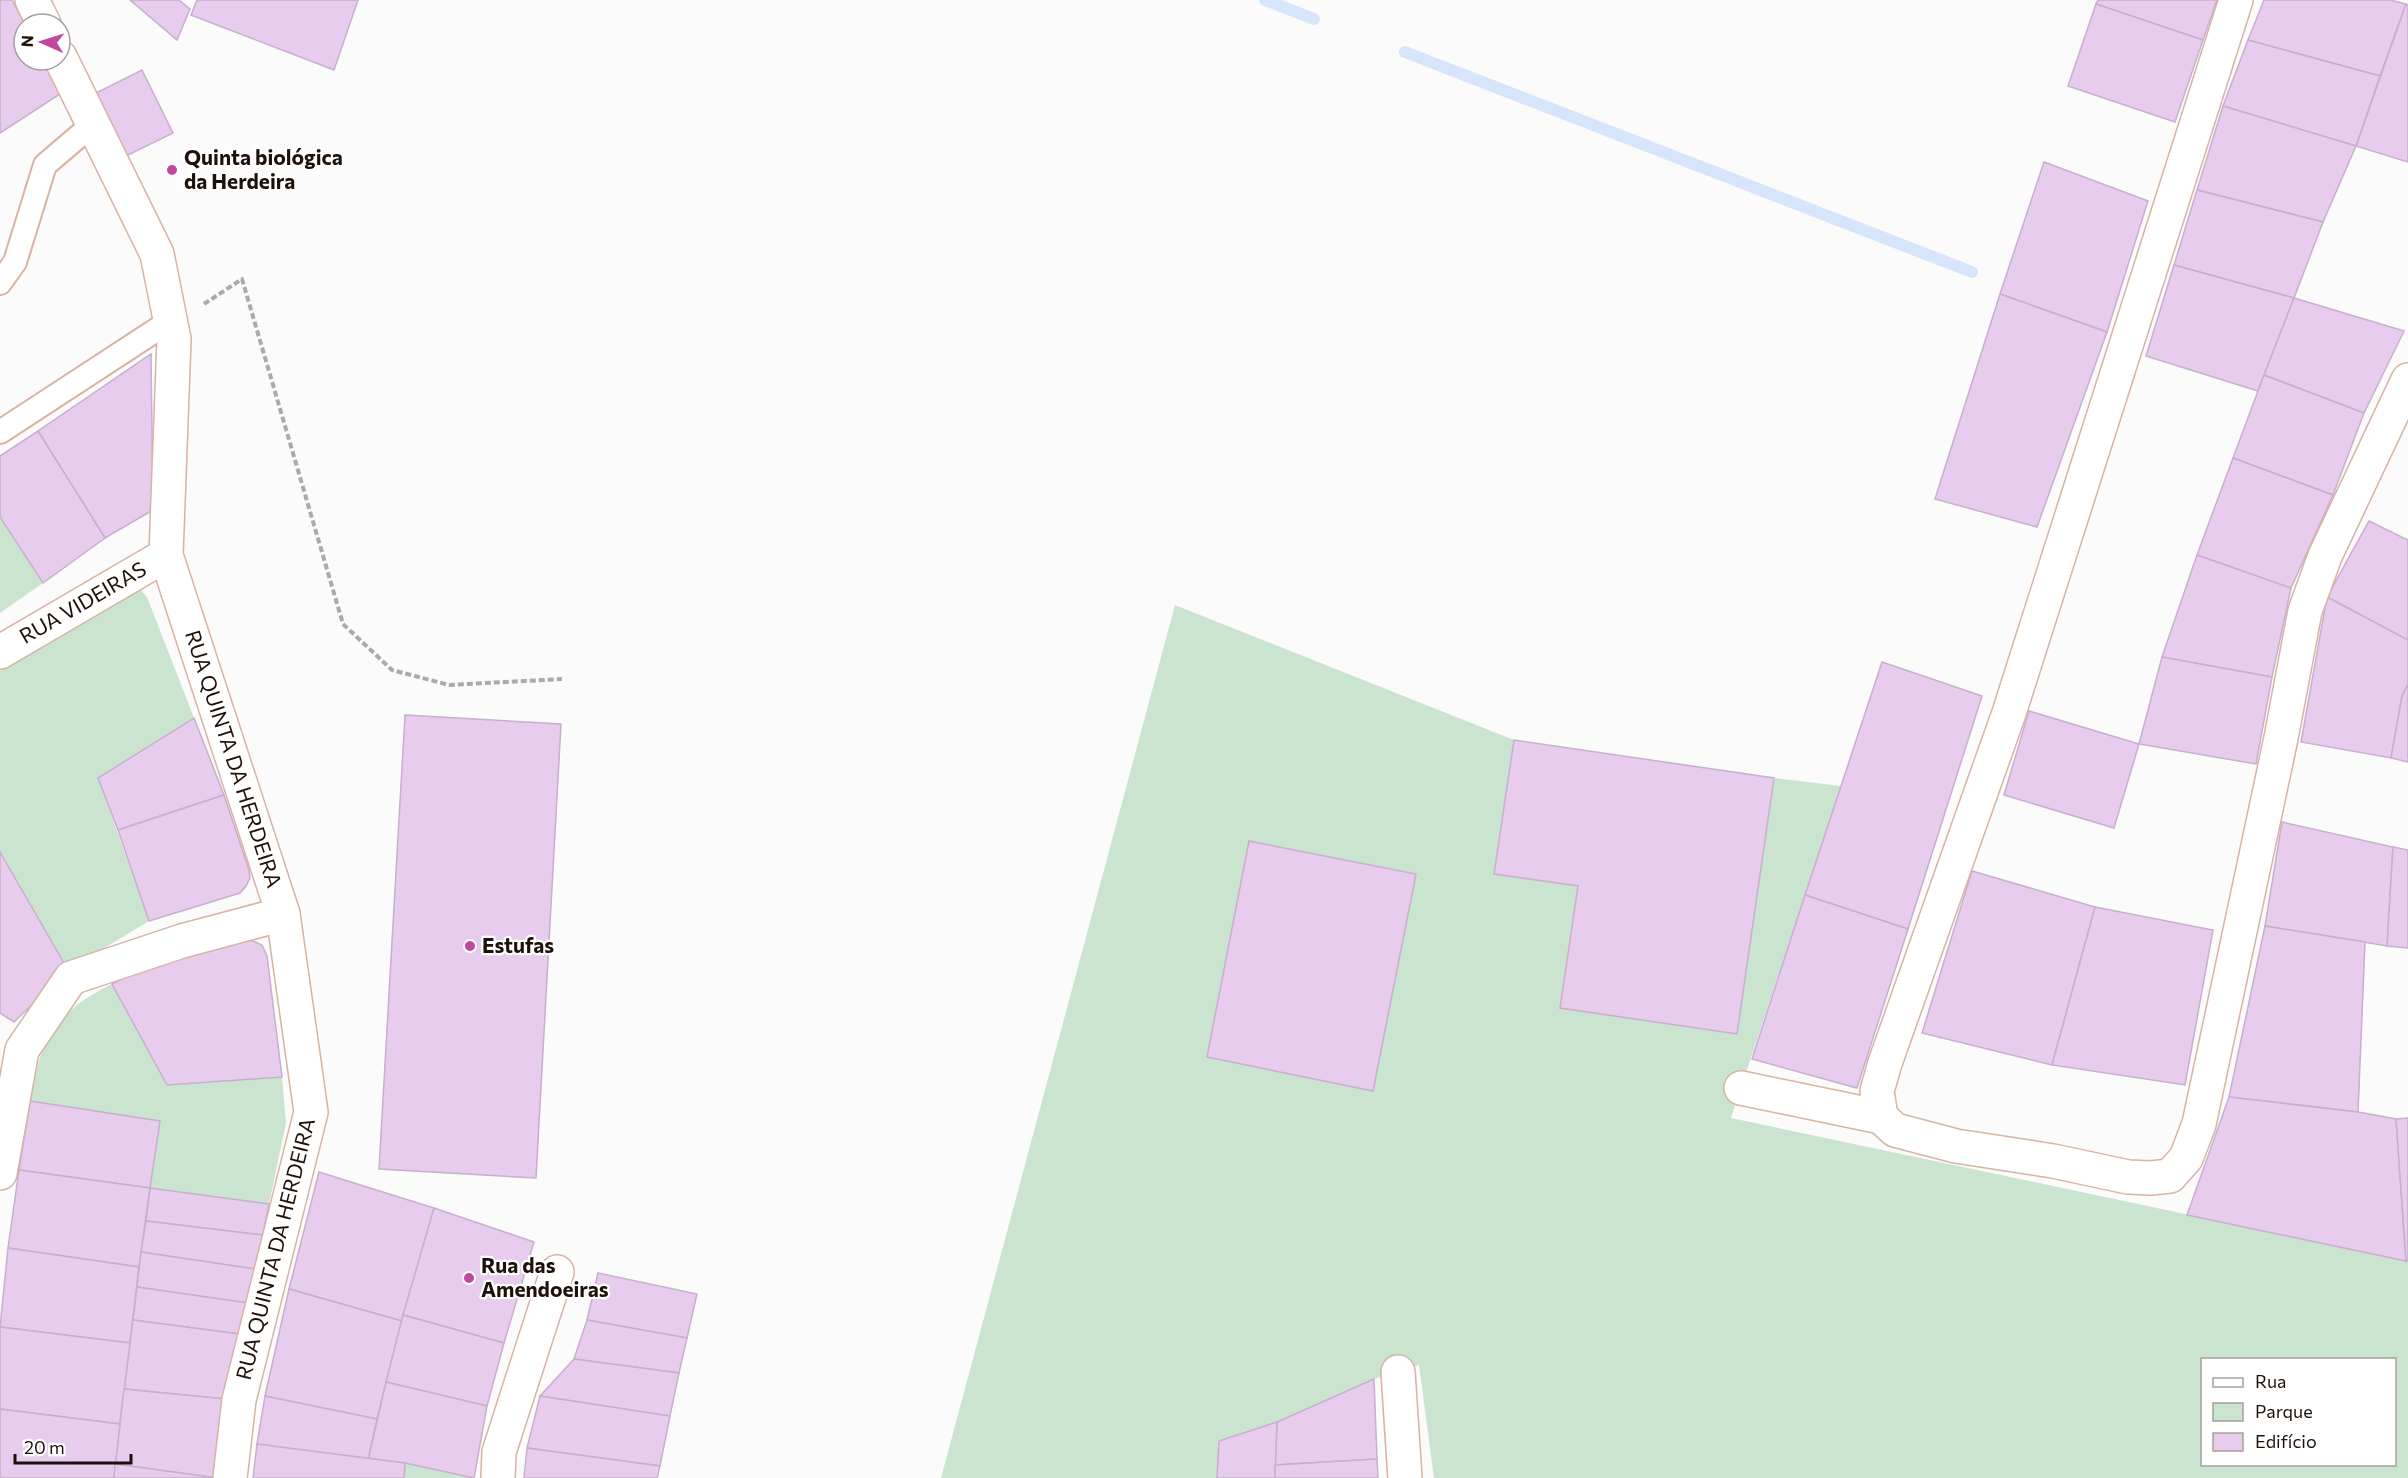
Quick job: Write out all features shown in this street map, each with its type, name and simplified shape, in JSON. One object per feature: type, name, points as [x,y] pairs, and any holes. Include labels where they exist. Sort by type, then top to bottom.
[{"type":"street","points":[[1881,1117],[1877,1091],[1885,1063],[2008,713],[2236,0]]},
{"type":"street","name":"RUA QUINTA DA HERDEIRA","points":[[67,72],[184,314],[174,339],[166,555],[284,914],[311,1112],[239,1400],[230,1478]]},
{"type":"street","points":[[1741,1088],[1881,1117],[1895,1130],[1918,1137],[2128,1178],[2170,1176],[2186,1158],[2199,1124],[2305,611],[2325,556],[2408,380]]},
{"type":"street","name":"RUA VIDEIRAS","points":[[0,652],[166,555]]},
{"type":"street","points":[[0,1173],[22,1050],[71,978],[182,941],[284,914]]},
{"type":"street","points":[[498,1478],[499,1452],[557,1272]]},
{"type":"street","points":[[1398,1372],[1405,1478]]},
{"type":"lane","points":[[0,283],[15,262],[45,165],[93,124]]},
{"type":"lane","points":[[0,432],[184,314]]},
{"type":"path","points":[[184,314],[242,279],[343,624],[392,670],[449,685],[562,680]]},
{"type":"green space","points":[[0,517],[43,583],[0,613]]},
{"type":"green space","points":[[140,589],[147,597],[194,718],[98,778],[149,921],[68,970],[0,852],[0,671],[125,590]]},
{"type":"green space","points":[[1175,605],[1514,740],[1494,873],[1578,886],[1561,1008],[1737,1034],[1774,778],[1841,786],[1731,1118],[2408,1261],[2408,1478],[1434,1478],[1419,1365],[1374,1379],[1277,1422],[1219,1441],[1217,1478],[941,1478]]},
{"type":"green space","points":[[112,984],[167,1085],[282,1077],[286,1123],[269,1204],[150,1188],[159,1121],[30,1101],[39,1061],[53,1030],[77,1006]]},
{"type":"green space","points":[[405,1463],[474,1478],[404,1478]]},
{"type":"building","points":[[0,0],[12,0],[18,12],[12,12],[12,72],[49,72],[60,94],[0,133]]},
{"type":"building","points":[[130,0],[179,0],[190,9],[177,40]]},
{"type":"building","points":[[197,0],[358,0],[334,70],[191,15]]},
{"type":"building","points":[[2098,0],[2217,0],[2203,40],[2096,4]]},
{"type":"building","points":[[2264,0],[2390,0],[2406,4],[2380,76],[2248,40]]},
{"type":"building","points":[[2096,4],[2203,40],[2175,122],[2068,86]]},
{"type":"building","points":[[2406,4],[2408,5],[2408,162],[2356,146]]},
{"type":"building","points":[[2248,40],[2380,76],[2356,146],[2223,106]]},
{"type":"building","points":[[142,70],[173,133],[122,158],[94,94]]},
{"type":"building","points":[[2223,106],[2356,146],[2323,222],[2197,190]]},
{"type":"building","points":[[2044,162],[2148,201],[2107,332],[2000,294]]},
{"type":"building","points":[[2197,190],[2323,222],[2294,298],[2174,265]]},
{"type":"building","points":[[2174,265],[2294,298],[2258,391],[2146,356]]},
{"type":"building","points":[[2000,294],[2107,332],[2037,527],[1935,499]]},
{"type":"building","points":[[2294,298],[2404,331],[2364,413],[2264,375]]},
{"type":"building","points":[[151,354],[153,510],[105,538],[38,431]]},
{"type":"building","points":[[2264,375],[2364,413],[2333,495],[2233,458]]},
{"type":"building","points":[[38,431],[105,538],[43,583],[0,517],[0,456]]},
{"type":"building","points":[[2233,458],[2333,495],[2291,588],[2197,555]]},
{"type":"building","points":[[2369,521],[2408,540],[2408,640],[2327,597]]},
{"type":"building","points":[[2197,555],[2291,588],[2272,677],[2162,657]]},
{"type":"building","points":[[2327,597],[2408,640],[2408,684],[2402,696],[2391,758],[2301,742]]},
{"type":"building","points":[[2162,657],[2272,677],[2256,764],[2139,744]]},
{"type":"building","points":[[1882,662],[1982,696],[1908,929],[1805,895]]},
{"type":"building","points":[[2408,684],[2408,762],[2391,758],[2402,696]]},
{"type":"building","points":[[2029,711],[2139,744],[2114,828],[2004,795]]},
{"type":"building","name":"Estufas","points":[[405,715],[561,724],[536,1178],[379,1169]]},
{"type":"building","points":[[194,718],[224,795],[118,830],[98,778]]},
{"type":"building","points":[[1514,740],[1774,778],[1737,1034],[1560,1008],[1578,886],[1494,874]]},
{"type":"building","points":[[224,795],[249,870],[250,878],[246,886],[240,893],[149,921],[118,830]]},
{"type":"building","points":[[2282,822],[2393,847],[2387,946],[2265,926]]},
{"type":"building","points":[[1249,841],[1416,874],[1373,1091],[1207,1057]]},
{"type":"building","points":[[2393,847],[2408,850],[2408,948],[2387,946]]},
{"type":"building","points":[[0,852],[68,970],[14,1022],[0,1013]]},
{"type":"building","points":[[1972,871],[2095,907],[2052,1065],[1922,1033]]},
{"type":"building","points":[[1805,895],[1908,929],[1857,1088],[1752,1059]]},
{"type":"building","points":[[2095,907],[2213,930],[2185,1085],[2052,1065]]},
{"type":"building","points":[[2265,926],[2365,942],[2358,1112],[2229,1097]]},
{"type":"building","points":[[251,940],[262,945],[267,956],[282,1077],[167,1085],[112,984],[147,966]]},
{"type":"building","points":[[2229,1097],[2358,1112],[2396,1119],[2406,1261],[2187,1215]]},
{"type":"building","points":[[30,1101],[160,1121],[150,1188],[19,1170]]},
{"type":"building","points":[[2408,1118],[2408,1261],[2406,1261],[2396,1119]]},
{"type":"building","points":[[19,1170],[150,1188],[139,1267],[8,1248]]},
{"type":"building","points":[[319,1172],[434,1208],[402,1321],[289,1289]]},
{"type":"building","points":[[150,1188],[269,1204],[263,1235],[146,1221]]},
{"type":"building","name":"Rua das Amendoeiras","points":[[434,1208],[534,1242],[504,1343],[403,1315]]},
{"type":"building","points":[[146,1221],[263,1235],[255,1269],[141,1252]]},
{"type":"building","points":[[8,1248],[139,1267],[130,1343],[0,1327]]},
{"type":"building","points":[[141,1252],[255,1269],[248,1303],[137,1287]]},
{"type":"building","points":[[598,1273],[697,1294],[687,1338],[587,1320]]},
{"type":"building","points":[[137,1287],[248,1303],[239,1334],[133,1320]]},
{"type":"building","points":[[289,1289],[402,1321],[377,1419],[265,1396]]},
{"type":"building","name":"Rua das Amendoeiras","points":[[403,1315],[504,1343],[487,1406],[386,1382]]},
{"type":"building","points":[[133,1320],[239,1334],[225,1399],[124,1389]]},
{"type":"building","points":[[587,1320],[687,1338],[679,1373],[574,1359]]},
{"type":"building","points":[[0,1327],[130,1343],[120,1424],[0,1409]]},
{"type":"building","name":"Rua das Amendoeiras","points":[[574,1359],[679,1373],[670,1416],[540,1396]]},
{"type":"building","points":[[1374,1379],[1377,1459],[1275,1465],[1277,1422]]},
{"type":"building","points":[[386,1382],[487,1406],[474,1478],[405,1463],[368,1460]]},
{"type":"building","points":[[124,1389],[225,1399],[217,1478],[115,1464]]},
{"type":"building","points":[[265,1396],[377,1419],[368,1460],[257,1444]]},
{"type":"building","points":[[540,1396],[670,1416],[660,1466],[527,1448]]},
{"type":"building","points":[[0,1409],[120,1424],[114,1478],[0,1478]]},
{"type":"building","points":[[1277,1422],[1275,1478],[1217,1478],[1219,1441]]},
{"type":"building","points":[[257,1444],[405,1463],[404,1478],[253,1478]]},
{"type":"building","points":[[527,1448],[660,1466],[657,1478],[524,1478]]},
{"type":"building","points":[[1377,1459],[1378,1478],[1275,1478],[1275,1465]]},
{"type":"building","points":[[115,1464],[217,1478],[114,1478]]},
{"type":"waterway","points":[[1265,0],[1314,19]]},
{"type":"waterway","points":[[1405,52],[1972,272]]},
{"type":"place","name":"Quinta biológica da Herdeira","points":[[172,170]]},
{"type":"place","name":"Estufas","points":[[470,946]]},
{"type":"place","name":"Rua das Amendoeiras","points":[[469,1278]]}]
